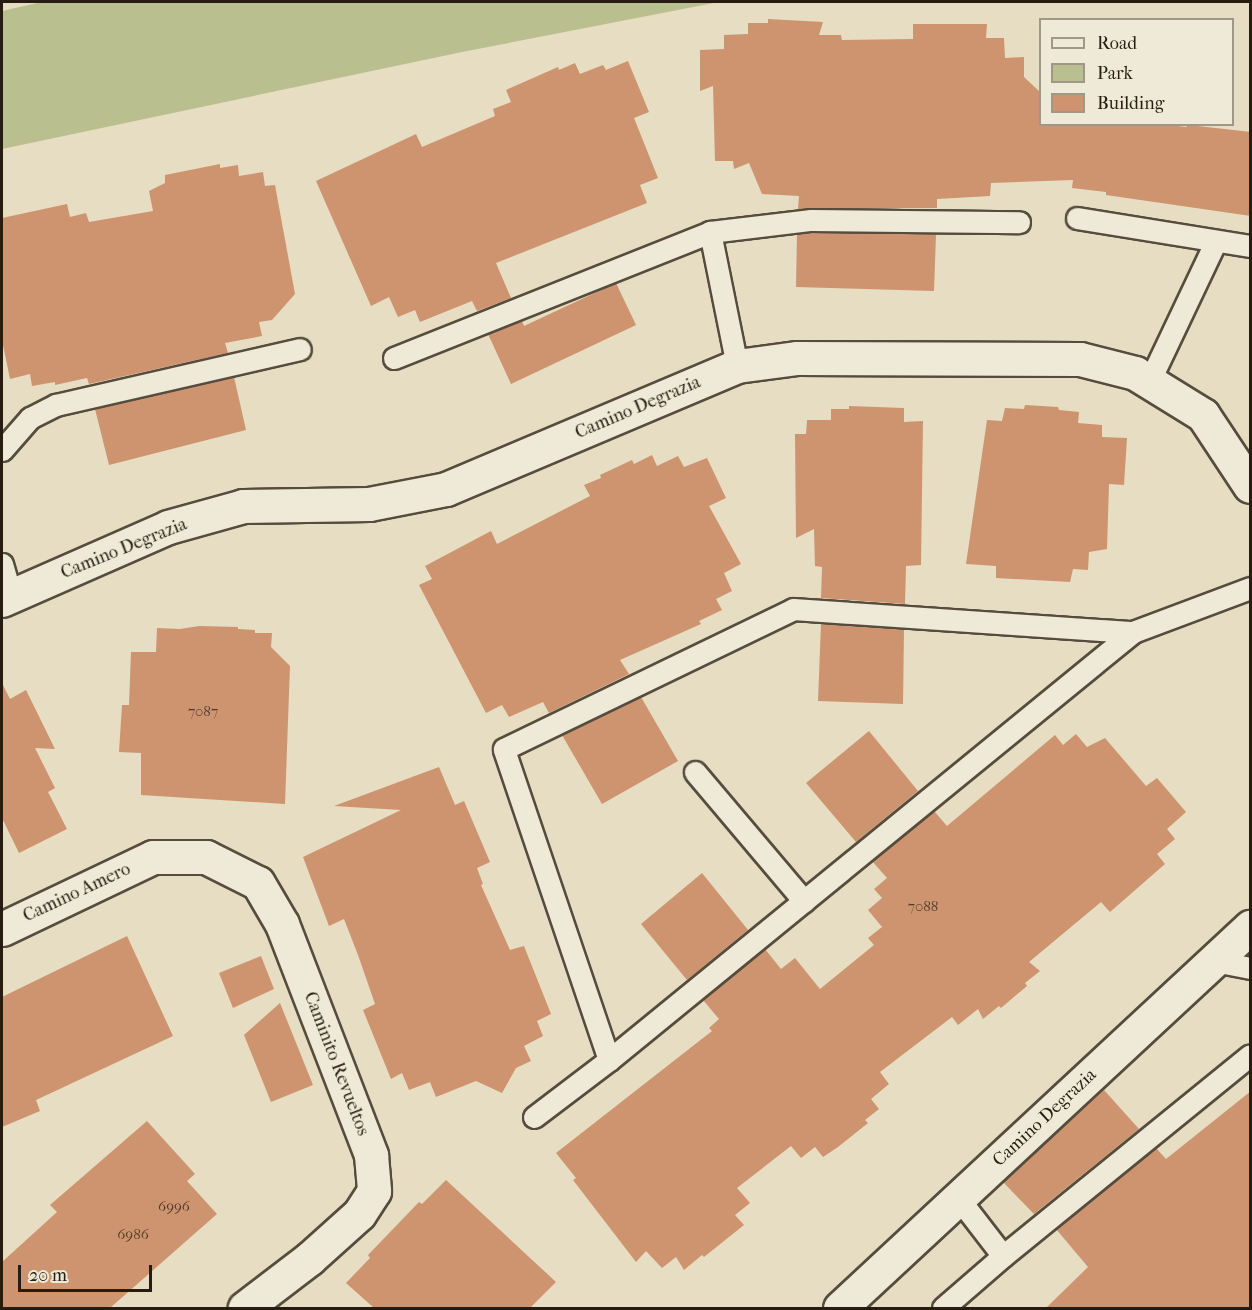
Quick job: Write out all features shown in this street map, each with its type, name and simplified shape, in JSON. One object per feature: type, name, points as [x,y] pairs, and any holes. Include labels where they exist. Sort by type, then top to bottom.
[{"type":"street","name":"Camino Degrazia","points":[[6,598],[168,527],[243,506],[369,504],[446,489],[737,366],[797,358],[1080,359],[1135,373],[1203,415],[1251,486]]},
{"type":"street","name":"Camino Amero","points":[[2,929],[153,857]]},
{"type":"street","name":"Caminito Revueltos","points":[[153,857],[206,857],[258,883],[282,924],[371,1155],[374,1191],[359,1214],[309,1259],[245,1308]]},
{"type":"street","name":"Camino Degrazia","points":[[840,1308],[1251,927]]},
{"type":"lane","points":[[1077,218],[1251,246]]},
{"type":"lane","points":[[394,358],[710,232],[811,220],[1019,222]]},
{"type":"lane","points":[[710,232],[737,366]]},
{"type":"lane","points":[[1149,382],[1216,241]]},
{"type":"lane","points":[[2,450],[30,418],[56,405],[300,349]]},
{"type":"lane","points":[[2,564],[6,598]]},
{"type":"lane","points":[[534,1117],[609,1060],[1133,632],[1251,588]]},
{"type":"lane","points":[[609,1060],[504,749],[793,609],[1133,632]]},
{"type":"lane","points":[[695,772],[804,901]]},
{"type":"lane","points":[[1214,961],[1251,968]]},
{"type":"lane","points":[[943,1308],[1003,1256],[1251,1055]]},
{"type":"lane","points":[[959,1198],[1003,1256]]},
{"type":"green space","points":[[42,2],[719,2],[462,52],[2,149],[2,11]]},
{"type":"building","points":[[768,19],[823,22],[819,35],[841,35],[842,40],[913,39],[913,24],[987,24],[986,38],[1004,38],[1005,58],[1024,57],[1024,77],[1039,91],[1039,126],[1198,126],[1251,132],[1251,216],[1106,195],[1106,192],[1072,188],[1073,180],[991,183],[990,196],[937,199],[937,208],[798,209],[799,196],[762,194],[749,163],[734,169],[733,161],[715,161],[713,86],[700,91],[700,50],[724,49],[724,35],[748,34],[748,23],[768,23]]},
{"type":"building","points":[[628,61],[649,112],[634,118],[658,178],[640,185],[647,203],[496,263],[511,298],[477,311],[472,301],[420,322],[415,310],[398,317],[389,297],[371,306],[316,181],[416,134],[422,147],[495,116],[493,109],[511,102],[506,90],[558,67],[559,70],[575,63],[580,74],[603,65],[606,70]]},
{"type":"building","points":[[220,164],[220,168],[238,165],[239,176],[263,172],[265,186],[275,185],[295,294],[272,320],[259,322],[262,336],[225,343],[228,353],[89,384],[87,378],[55,385],[55,382],[32,386],[30,374],[10,379],[2,340],[2,218],[67,204],[70,217],[86,213],[89,222],[153,211],[149,191],[165,183],[165,175]]},
{"type":"building","points":[[797,234],[936,234],[934,291],[796,287]]},
{"type":"building","points":[[616,283],[636,325],[511,384],[488,334],[522,321],[524,326]]},
{"type":"building","points":[[234,377],[246,430],[109,465],[95,409]]},
{"type":"building","points":[[1025,405],[1058,407],[1059,410],[1079,412],[1078,423],[1102,425],[1102,437],[1127,438],[1124,485],[1109,484],[1107,549],[1089,552],[1088,570],[1073,569],[1070,582],[996,578],[996,566],[966,564],[987,420],[1002,421],[1005,408],[1024,409]]},
{"type":"building","points":[[849,406],[904,408],[904,422],[923,421],[921,565],[906,566],[905,604],[821,598],[822,567],[815,566],[814,529],[796,538],[795,434],[806,434],[807,420],[831,420],[831,409],[849,409]]},
{"type":"building","points":[[652,455],[657,466],[678,456],[684,467],[707,458],[726,498],[709,506],[741,564],[724,573],[732,591],[716,599],[722,610],[699,621],[701,624],[620,660],[629,674],[549,713],[543,702],[509,717],[502,705],[486,713],[419,585],[432,579],[425,566],[491,531],[497,544],[590,496],[584,485],[601,478],[600,475],[632,460],[634,464]]},
{"type":"building","points":[[821,624],[904,629],[903,704],[818,701]]},
{"type":"building","points":[[199,626],[238,627],[238,629],[255,630],[255,633],[272,633],[271,647],[290,666],[285,804],[141,795],[141,753],[119,752],[122,705],[129,705],[131,652],[156,652],[157,628],[180,629]]},
{"type":"building","points":[[2,683],[10,699],[26,690],[55,749],[35,748],[55,788],[48,792],[67,829],[19,853],[2,818]]},
{"type":"building","points":[[641,697],[678,761],[602,804],[562,735]]},
{"type":"building","points":[[869,731],[918,791],[856,842],[806,783]]},
{"type":"building","points":[[1076,734],[1087,747],[1105,738],[1146,786],[1157,778],[1186,812],[1167,829],[1175,839],[1157,854],[1165,864],[1110,912],[1101,902],[1029,962],[1040,971],[1025,983],[1027,986],[1001,1008],[999,1006],[983,1019],[978,1009],[958,1025],[952,1017],[880,1072],[889,1084],[871,1099],[879,1109],[865,1120],[868,1123],[838,1147],[823,1157],[815,1147],[801,1158],[791,1146],[737,1188],[750,1203],[735,1215],[744,1225],[704,1257],[702,1255],[684,1270],[676,1257],[662,1268],[646,1251],[636,1262],[573,1180],[576,1178],[556,1153],[712,1031],[709,1028],[719,1019],[703,1000],[765,949],[781,969],[795,958],[820,989],[874,945],[868,938],[882,927],[868,910],[882,898],[874,889],[887,878],[872,861],[934,811],[947,826],[1055,735],[1063,745]]},
{"type":"building","points":[[439,767],[455,805],[464,801],[490,862],[477,868],[483,884],[481,885],[510,950],[524,946],[551,1014],[537,1021],[543,1036],[524,1046],[531,1061],[516,1068],[502,1093],[476,1081],[436,1097],[430,1082],[409,1090],[402,1073],[391,1079],[363,1010],[375,1004],[344,919],[329,926],[303,857],[401,810],[334,806]]},
{"type":"building","points":[[702,873],[748,930],[687,980],[641,924]]},
{"type":"building","points":[[127,936],[173,1036],[36,1100],[40,1111],[2,1127],[2,997]]},
{"type":"building","points":[[261,956],[274,989],[233,1008],[219,973]]},
{"type":"building","points":[[280,1003],[313,1085],[271,1102],[244,1035]]},
{"type":"building","points":[[1104,1090],[1139,1129],[1034,1214],[1003,1182]]},
{"type":"building","points":[[1251,1091],[1251,1308],[1046,1308],[1088,1267],[1056,1229],[1156,1148],[1166,1159]]},
{"type":"building","points":[[147,1121],[195,1174],[187,1181],[217,1214],[110,1308],[2,1308],[2,1262],[57,1212],[50,1205]]},
{"type":"building","points":[[446,1180],[556,1282],[530,1308],[374,1308],[346,1283],[370,1258],[368,1255],[419,1202],[422,1204]]}]
